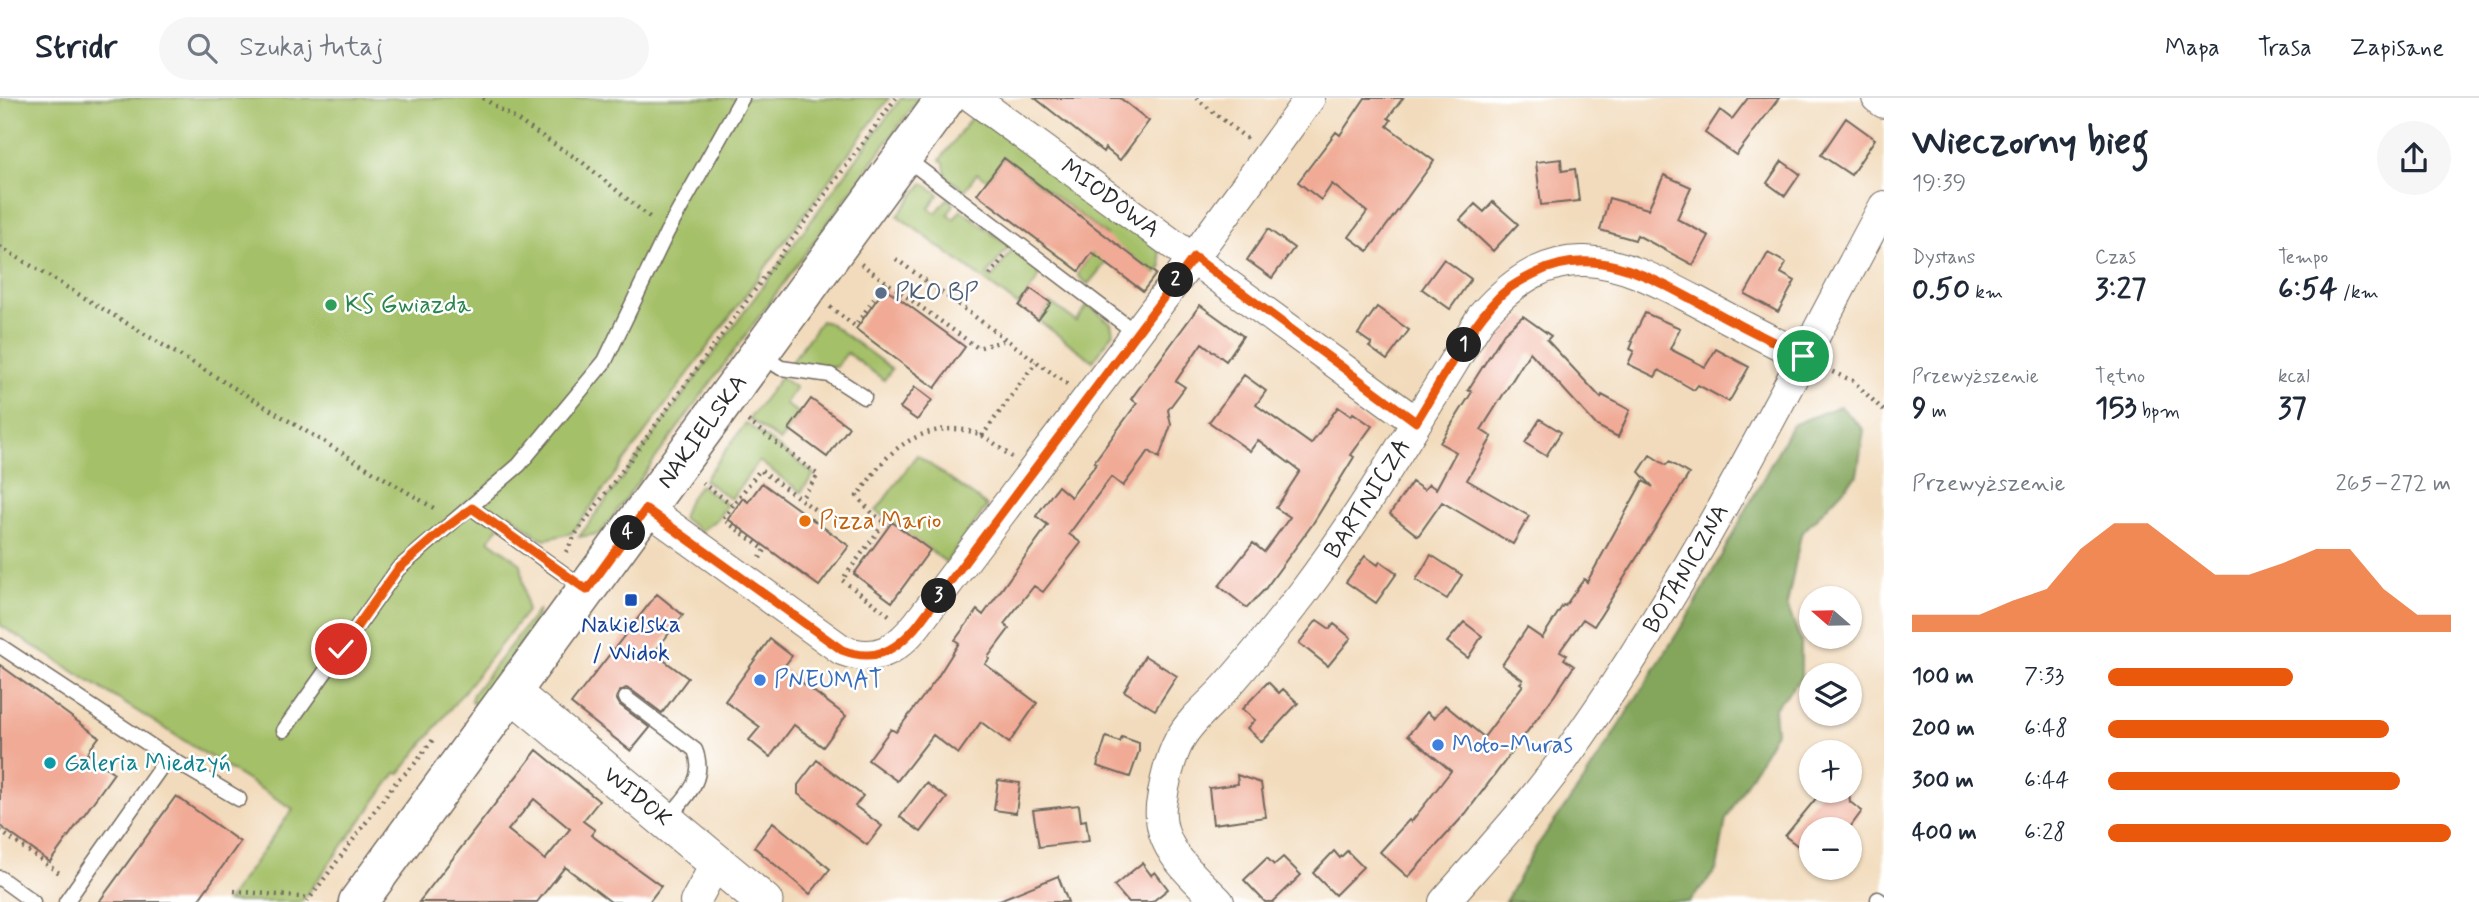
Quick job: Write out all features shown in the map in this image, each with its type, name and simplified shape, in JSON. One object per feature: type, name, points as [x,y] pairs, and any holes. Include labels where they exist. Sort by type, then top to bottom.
[{"type":"main road","name":"NAKIELSKA","points":[[358,902],[946,98]]},
{"type":"street","name":"MIODOWA","points":[[973,98],[1194,257],[1416,422]]},
{"type":"street","points":[[646,509],[829,643],[853,654],[878,655],[891,649],[912,632],[1310,98]]},
{"type":"street","points":[[1877,98],[1884,103]]},
{"type":"street","name":"BOTANICZNA","points":[[1444,902],[1562,762],[1605,698],[1694,556],[1884,206]]},
{"type":"street","name":"BARTNICZA","points":[[1219,902],[1176,856],[1163,832],[1161,805],[1180,740],[1195,719],[1261,646],[1314,578],[1482,316],[1500,296],[1539,271],[1556,264],[1575,260],[1617,265],[1649,276],[1803,356]]},
{"type":"street","name":"WIDOK","points":[[511,692],[764,902]]},
{"type":"street","points":[[695,902],[717,862]]},
{"type":"lane","points":[[284,730],[398,569],[519,465],[605,360],[667,232],[742,98]]},
{"type":"lane","points":[[903,156],[1136,333]]},
{"type":"lane","points":[[760,354],[781,368],[830,375],[863,397]]},
{"type":"lane","points":[[472,508],[587,590]]},
{"type":"lane","points":[[0,646],[168,757],[239,799]]},
{"type":"lane","points":[[626,698],[695,750],[699,760],[700,772],[696,784],[667,820]]},
{"type":"lane","points":[[66,902],[168,757]]},
{"type":"lane","points":[[0,878],[33,902]]},
{"type":"path","points":[[483,98],[582,162],[667,232]]},
{"type":"path","points":[[1196,98],[1268,155]]},
{"type":"path","points":[[0,247],[455,521]]},
{"type":"path","points":[[896,259],[1087,399]]},
{"type":"path","points":[[858,261],[978,348],[1006,340]]},
{"type":"path","points":[[827,304],[855,326],[886,282]]},
{"type":"path","points":[[982,436],[1036,362]]},
{"type":"path","points":[[1835,374],[1853,382],[1884,411]]},
{"type":"path","points":[[744,419],[818,475],[801,499]]},
{"type":"path","points":[[912,632],[842,580],[885,522],[873,514],[858,496],[884,460],[901,445],[933,430],[958,429],[982,436],[1032,472]]},
{"type":"path","points":[[744,579],[765,550],[723,519],[760,470],[821,514]]},
{"type":"path","points":[[698,480],[733,505]]},
{"type":"path","points":[[234,891],[309,900],[396,782],[412,767],[443,727]]},
{"type":"path","points":[[0,831],[78,886]]},
{"type":"green space","name":"KS Gwiazda","points":[[0,98],[889,98],[572,533],[546,539],[539,537],[509,513],[489,540],[521,564],[527,611],[400,773],[396,773],[301,902],[226,902],[293,809],[0,625]]},
{"type":"green space","points":[[901,98],[919,98],[603,530],[598,534],[579,537]]},
{"type":"green space","points":[[972,117],[987,124],[1159,250],[1162,267],[1156,274],[1119,247],[1088,284],[1078,276],[1079,271],[1106,235],[1004,158],[988,180],[977,173],[965,190],[946,177],[944,163],[940,160]]},
{"type":"green space","points":[[923,183],[939,194],[929,208],[936,213],[947,199],[954,204],[948,214],[954,219],[961,210],[1009,246],[987,275],[992,278],[1013,249],[1039,269],[1038,279],[1019,306],[898,216]]},
{"type":"green space","points":[[1051,303],[1076,321],[1088,305],[1111,323],[1113,333],[1093,361],[1038,320]]},
{"type":"green space","points":[[821,321],[829,323],[892,369],[884,380],[847,353],[836,367],[790,364]]},
{"type":"green space","points":[[781,377],[796,388],[785,404],[800,414],[780,441],[749,419]]},
{"type":"green space","points":[[1840,406],[1864,430],[1857,475],[1801,534],[1787,605],[1801,649],[1799,680],[1774,709],[1776,732],[1726,819],[1717,869],[1689,902],[1505,902],[1536,847],[1583,782],[1692,610],[1792,425]]},
{"type":"green space","points":[[746,423],[814,474],[801,492],[759,461],[731,499],[704,480]]},
{"type":"green space","points":[[917,455],[987,506],[946,562],[876,511]]},
{"type":"green space","points":[[700,485],[727,505],[717,519],[701,531],[682,518],[688,501]]},
{"type":"green space","points":[[539,609],[536,622],[475,705],[471,700],[473,694]]},
{"type":"building","points":[[1035,98],[1120,98],[1149,121],[1120,160],[1105,148],[1103,152]]},
{"type":"building","points":[[1365,98],[1403,98],[1388,118],[1391,120],[1387,126],[1434,161],[1368,251],[1349,237],[1367,212],[1332,184],[1321,200],[1298,182],[1336,132],[1340,135]]},
{"type":"building","points":[[1748,98],[1779,98],[1736,155],[1705,133],[1720,110],[1732,119]]},
{"type":"building","points":[[1846,118],[1875,139],[1851,175],[1821,155]]},
{"type":"building","points":[[1004,158],[1156,274],[1143,291],[1092,253],[1079,271],[977,194]]},
{"type":"building","points":[[1561,159],[1562,171],[1575,169],[1579,201],[1541,205],[1536,162]]},
{"type":"building","points":[[1782,161],[1800,174],[1785,196],[1767,183]]},
{"type":"building","points":[[1664,175],[1691,187],[1677,219],[1709,236],[1693,265],[1637,235],[1635,240],[1600,230],[1609,198],[1648,209]]},
{"type":"building","points":[[1493,202],[1518,224],[1493,251],[1460,220],[1475,204],[1484,212]]},
{"type":"building","points":[[1268,229],[1294,248],[1272,278],[1247,260]]},
{"type":"building","points":[[1768,253],[1786,263],[1781,273],[1795,281],[1778,312],[1745,294]]},
{"type":"building","points":[[1444,259],[1471,279],[1450,309],[1422,289]]},
{"type":"building","points":[[885,288],[965,347],[935,388],[856,329]]},
{"type":"building","points":[[1031,289],[1051,303],[1038,320],[1019,306]]},
{"type":"building","points":[[1200,305],[1243,336],[1226,361],[1202,343],[1176,381],[1185,387],[1168,410],[1171,425],[1159,458],[1149,451],[1123,486],[1111,477],[1069,534],[1081,543],[1043,592],[1034,586],[1004,624],[1009,629],[985,664],[1037,703],[1009,743],[981,722],[958,754],[933,735],[897,781],[868,760],[891,729],[896,732],[935,681],[959,643],[955,640],[977,610],[983,615],[1048,525],[1036,516],[1058,486],[1071,497],[1097,463],[1094,462],[1137,403],[1131,399]]},
{"type":"building","points":[[1377,307],[1409,330],[1387,360],[1369,347],[1372,344],[1358,334]]},
{"type":"building","points":[[1645,313],[1680,328],[1670,349],[1705,367],[1716,349],[1749,367],[1729,402],[1698,385],[1694,390],[1659,370],[1655,377],[1628,364],[1634,351],[1630,349],[1633,342],[1631,341]]},
{"type":"building","points":[[1523,316],[1551,336],[1547,340],[1601,398],[1602,395],[1630,410],[1618,437],[1597,426],[1530,352],[1481,430],[1492,437],[1467,480],[1529,516],[1513,544],[1442,502],[1418,536],[1390,514],[1412,482],[1424,490],[1429,484],[1436,489],[1456,452],[1440,443],[1472,392],[1468,390],[1504,333]]},
{"type":"building","points":[[1244,375],[1266,391],[1256,405],[1311,444],[1338,407],[1372,426],[1351,455],[1354,457],[1312,525],[1265,589],[1247,608],[1219,586],[1253,543],[1264,552],[1290,517],[1276,508],[1300,471],[1258,440],[1250,451],[1209,422]]},
{"type":"building","points":[[915,387],[932,400],[917,420],[900,408]]},
{"type":"building","points":[[811,399],[849,427],[827,457],[789,429]]},
{"type":"building","points":[[1540,419],[1561,432],[1546,456],[1525,443]]},
{"type":"building","points":[[1650,455],[1689,474],[1594,626],[1583,619],[1560,651],[1567,655],[1564,659],[1574,666],[1554,696],[1466,813],[1408,877],[1380,852],[1409,820],[1411,822],[1451,771],[1408,735],[1427,712],[1434,718],[1445,705],[1484,737],[1523,685],[1520,683],[1523,680],[1502,665],[1527,628],[1542,638],[1563,605],[1565,606],[1584,579],[1587,582],[1643,481],[1653,487],[1639,472]]},
{"type":"building","points":[[762,483],[849,546],[819,586],[728,519],[743,498],[748,502]]},
{"type":"building","points":[[892,522],[930,550],[892,602],[854,574]]},
{"type":"building","points":[[1431,555],[1462,575],[1447,599],[1416,580]]},
{"type":"building","points":[[1365,556],[1378,565],[1380,561],[1397,573],[1376,603],[1346,582]]},
{"type":"building","points":[[657,594],[683,615],[654,653],[688,678],[662,713],[631,690],[626,688],[619,692],[616,698],[620,705],[650,728],[631,751],[571,704]]},
{"type":"building","points":[[1317,620],[1330,629],[1334,624],[1351,638],[1328,666],[1299,643]]},
{"type":"building","points":[[1464,622],[1482,636],[1468,658],[1447,642]]},
{"type":"building","points":[[770,639],[792,656],[783,668],[846,716],[823,747],[794,725],[770,757],[749,740],[760,727],[725,701]]},
{"type":"building","points":[[1145,656],[1177,676],[1155,710],[1124,691]]},
{"type":"building","name":"Galeria Miedzyń","points":[[0,665],[99,737],[87,753],[114,773],[50,862],[0,826]]},
{"type":"building","points":[[1268,682],[1279,693],[1283,689],[1298,703],[1262,742],[1247,728],[1255,720],[1242,709]]},
{"type":"building","points":[[1106,737],[1120,742],[1122,737],[1139,743],[1130,777],[1097,766]]},
{"type":"building","points":[[537,750],[599,801],[583,821],[595,830],[591,835],[661,886],[649,902],[611,902],[565,867],[537,902],[419,902]],"holes":[[[534,799],[570,829],[545,860],[508,830]]]},
{"type":"building","points":[[817,760],[863,796],[855,806],[882,826],[867,845],[798,794],[798,785]]},
{"type":"building","points":[[1237,775],[1261,783],[1266,817],[1213,824],[1209,788],[1238,784]]},
{"type":"building","points":[[998,780],[1020,783],[1016,813],[994,810]]},
{"type":"building","points":[[926,783],[947,798],[921,832],[900,817]]},
{"type":"building","points":[[176,796],[240,842],[197,902],[99,902]]},
{"type":"building","points":[[1812,803],[1851,803],[1862,811],[1858,817],[1801,817]]},
{"type":"building","points":[[1079,805],[1081,821],[1086,820],[1089,841],[1039,847],[1033,810]]},
{"type":"building","points":[[1799,819],[1799,847],[1785,836]]},
{"type":"building","points":[[773,822],[830,869],[810,894],[754,847]]},
{"type":"building","points":[[1334,851],[1340,858],[1347,851],[1363,867],[1335,895],[1313,873]]},
{"type":"building","points":[[1283,857],[1301,875],[1273,902],[1265,902],[1244,880],[1267,858],[1274,865]]},
{"type":"building","points":[[1142,863],[1151,875],[1155,872],[1168,889],[1152,902],[1128,902],[1114,886]]},
{"type":"building","points":[[1058,876],[1068,902],[997,902],[997,901]]},
{"type":"place","name":"PKO BP","points":[[881,293]]},
{"type":"place","name":"KS Gwiazda","points":[[331,305]]},
{"type":"place","name":"Pizza Mario","points":[[805,521]]},
{"type":"place","name":"Nakielska / Widok","points":[[631,600]]},
{"type":"place","name":"PNEUMAT","points":[[760,680]]},
{"type":"place","name":"Moto-Muras","points":[[1438,745]]},
{"type":"place","name":"Galeria Miedzyń","points":[[50,763]]},
{"type":"route","points":[[341,649],[398,569],[472,508],[587,590],[646,509],[829,643],[853,654],[878,655],[891,649],[912,632],[1194,257],[1416,422],[1482,316],[1500,296],[1539,271],[1575,260],[1604,262],[1649,276],[1803,356]]}]
